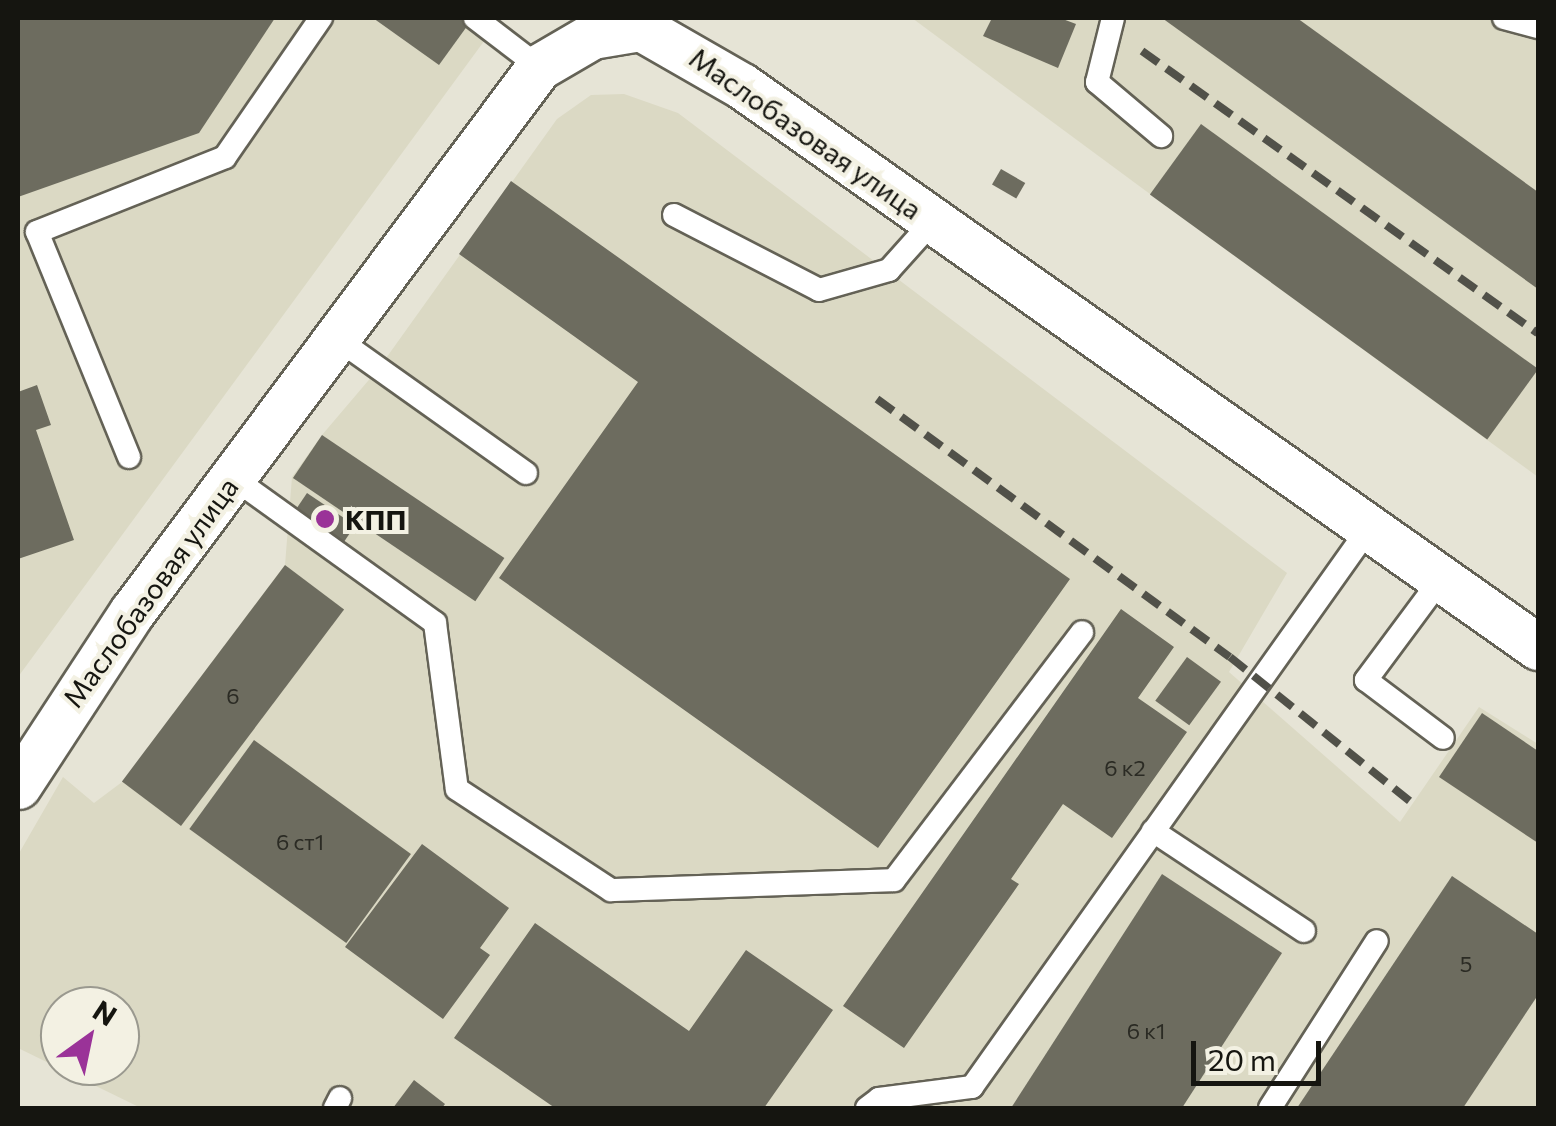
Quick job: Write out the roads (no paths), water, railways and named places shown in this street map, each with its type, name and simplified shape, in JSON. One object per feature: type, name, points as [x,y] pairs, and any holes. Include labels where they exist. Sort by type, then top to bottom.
[{"type":"street","name":"Маслобазовая улица","points":[[18,786],[132,612],[538,67],[592,36],[641,28],[684,31],[933,221],[1538,647]]},
{"type":"lane","points":[[129,457],[37,232],[224,157],[320,18]]},
{"type":"lane","points":[[475,18],[538,67]]},
{"type":"lane","points":[[1113,18],[1097,82],[1161,136]]},
{"type":"lane","points":[[1504,18],[1538,27]]},
{"type":"lane","points":[[674,214],[818,290],[889,270],[933,221]]},
{"type":"lane","points":[[336,338],[526,473]]},
{"type":"lane","points":[[232,478],[434,624],[456,789],[611,890],[894,880],[1082,632]]},
{"type":"lane","points":[[867,1108],[879,1099],[972,1087],[1369,528]]},
{"type":"lane","points":[[1441,578],[1366,680],[1443,738]]},
{"type":"lane","points":[[1153,832],[1304,931]]},
{"type":"lane","points":[[1270,1108],[1376,941]]},
{"type":"railway","points":[[1142,51],[1538,333]]},
{"type":"railway","points":[[877,399],[1230,657],[1411,802]]},
{"type":"place","name":"КПП","points":[[325,519]]}]
